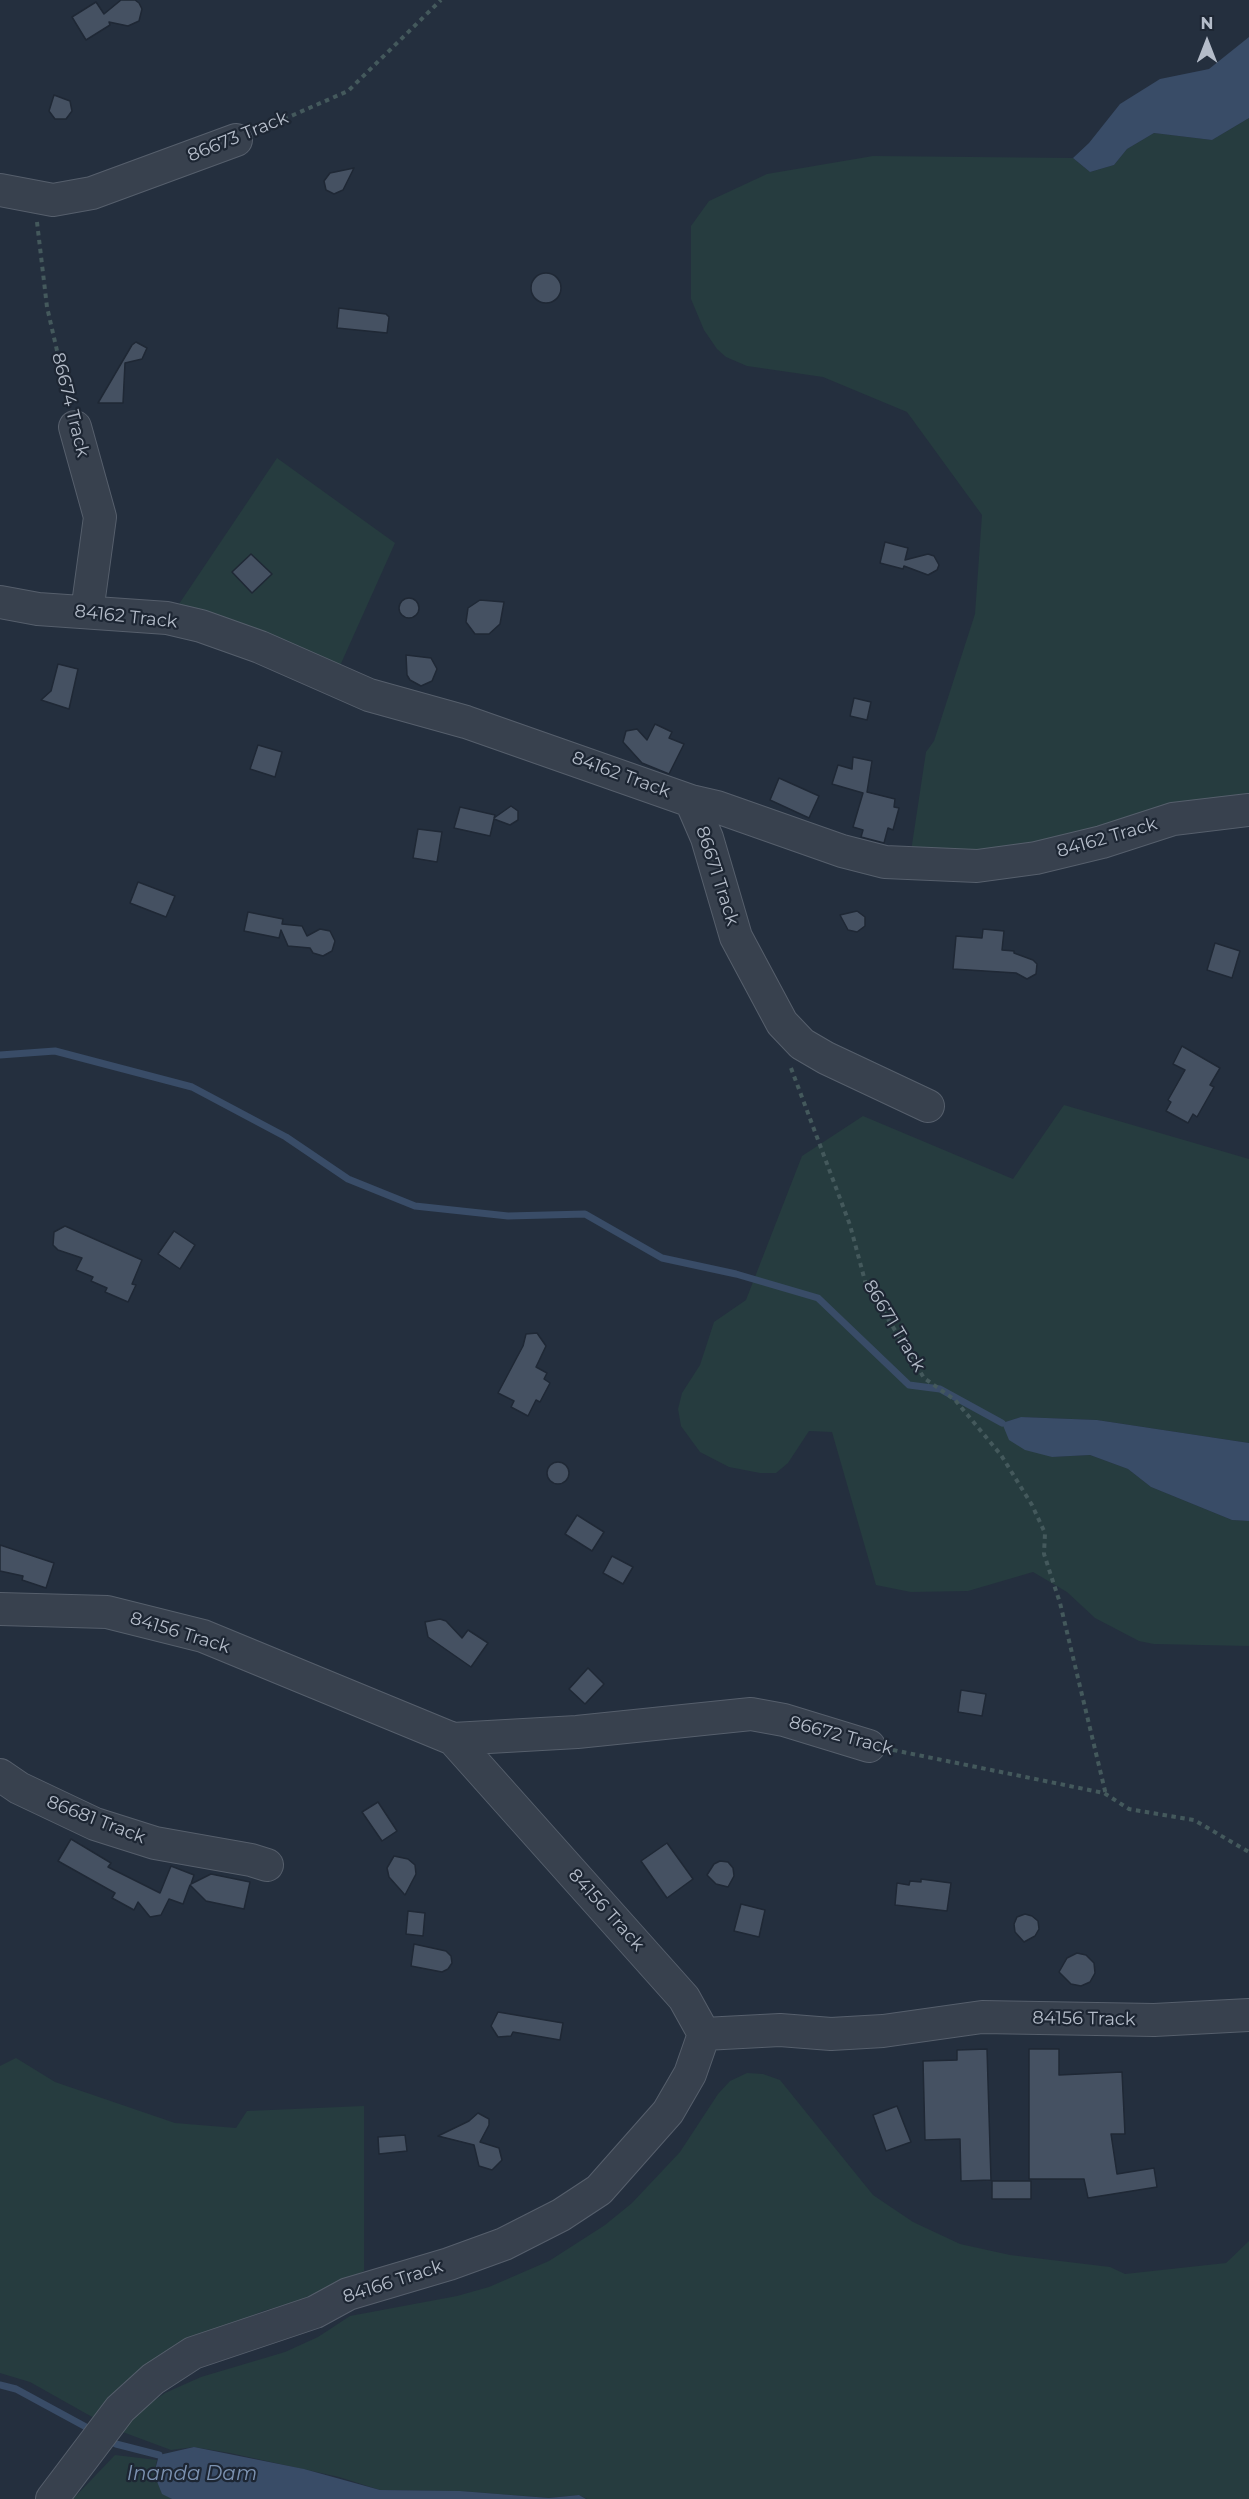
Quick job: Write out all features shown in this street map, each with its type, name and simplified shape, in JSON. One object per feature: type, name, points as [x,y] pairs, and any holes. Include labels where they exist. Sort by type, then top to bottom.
[{"type":"street","name":"86673 Track","points":[[0,190],[53,200],[92,193],[236,140]]},
{"type":"street","name":"86674 Track","points":[[75,427],[100,517],[87,612]]},
{"type":"street","name":"84162 Track","points":[[0,602],[167,618],[201,626],[260,647],[369,695],[466,722],[691,801],[717,807],[853,854],[885,862],[934,866],[977,866],[1036,858],[1102,842],[1173,819],[1249,810]]},
{"type":"street","name":"86671 Track","points":[[691,801],[707,838],[736,937],[782,1023],[802,1044],[826,1058],[928,1106]]},
{"type":"street","name":"84156 Track","points":[[0,1608],[107,1612],[203,1636],[453,1739],[684,1998],[704,2034],[780,2030],[831,2034],[883,2031],[982,2018],[1154,2020],[1249,2015]]},
{"type":"street","name":"86672 Track","points":[[453,1739],[577,1732],[751,1714],[784,1720],[869,1746]]},
{"type":"street","name":"86681 Track","points":[[0,1775],[19,1788],[95,1824],[155,1843],[251,1860],[267,1865]]},
{"type":"street","name":"84166 Track","points":[[52,2499],[120,2409],[153,2379],[193,2354],[315,2312],[348,2294],[449,2264],[504,2244],[561,2215],[599,2190],[668,2112],[690,2074],[704,2034]]},
{"type":"path","name":"86673 Track","points":[[236,140],[348,91],[441,0]]},
{"type":"path","name":"86674 Track","points":[[34,196],[47,307],[75,427]]},
{"type":"path","name":"86671 Track","points":[[790,1066],[850,1225],[865,1281],[924,1378],[955,1400],[1001,1455],[1032,1504],[1045,1533],[1044,1554],[1060,1603],[1106,1795]]},
{"type":"path","name":"86672 Track","points":[[869,1746],[945,1759],[1106,1795],[1129,1809],[1194,1820],[1249,1852]]},
{"type":"green space","points":[[1249,118],[1249,797],[1073,840],[910,858],[926,752],[934,741],[975,614],[982,515],[907,412],[823,377],[747,366],[726,357],[717,349],[704,330],[691,299],[691,226],[709,201],[767,174],[873,156],[1073,158],[1090,172],[1114,165],[1127,149],[1154,133],[1212,140]]},
{"type":"green space","points":[[277,458],[395,543],[339,668],[177,607]]},
{"type":"green space","points":[[1064,1105],[1249,1159],[1249,1443],[1097,1420],[1021,1417],[1002,1423],[1052,1457],[1090,1455],[1128,1469],[1151,1487],[1232,1520],[1249,1521],[1249,1646],[1154,1644],[1139,1641],[1095,1618],[1067,1592],[1033,1572],[968,1591],[911,1592],[876,1585],[832,1432],[809,1431],[788,1463],[776,1473],[760,1473],[729,1467],[700,1452],[681,1426],[678,1409],[682,1393],[700,1365],[714,1322],[746,1300],[802,1156],[863,1116],[1013,1179]]},
{"type":"green space","points":[[16,2058],[55,2082],[175,2123],[236,2128],[247,2111],[364,2106],[364,2271],[309,2298],[263,2311],[160,2356],[94,2418],[30,2382],[0,2373],[0,2066]]},
{"type":"green space","points":[[747,2073],[763,2074],[780,2080],[873,2195],[913,2222],[960,2244],[1010,2255],[1110,2267],[1125,2274],[1226,2263],[1249,2241],[1249,2499],[587,2499],[579,2495],[549,2498],[460,2491],[380,2490],[339,2477],[230,2453],[194,2447],[171,2450],[120,2431],[134,2415],[165,2393],[201,2377],[285,2352],[318,2337],[350,2316],[457,2296],[489,2287],[549,2261],[605,2225],[632,2203],[680,2152],[718,2094],[730,2081]]},
{"type":"green space","points":[[115,2455],[157,2460],[154,2474],[162,2493],[172,2499],[73,2499]]},
{"type":"water","points":[[1249,37],[1249,118],[1212,140],[1154,133],[1127,149],[1114,165],[1090,172],[1073,158],[1089,143],[1120,104],[1160,79],[1209,69]]},
{"type":"water","points":[[1021,1417],[1097,1420],[1249,1443],[1249,1521],[1232,1520],[1151,1487],[1128,1469],[1090,1455],[1052,1457],[1025,1450],[1009,1440],[1002,1423]]},
{"type":"water","name":"Inanda Dam","points":[[194,2447],[304,2469],[380,2490],[460,2491],[549,2498],[579,2495],[586,2499],[172,2499],[162,2494],[154,2474],[159,2455]]},
{"type":"building","points":[[121,0],[135,0],[139,3],[142,9],[139,21],[128,26],[109,22],[110,25],[86,40],[72,17],[96,2],[104,14]]},
{"type":"building","points":[[54,95],[70,101],[72,111],[66,119],[55,119],[49,111]]},
{"type":"building","points":[[354,168],[343,190],[334,194],[326,190],[324,181],[330,173]]},
{"type":"building","points":[[546,273],[552,274],[560,282],[560,294],[552,302],[546,303],[540,302],[532,294],[531,288],[532,282],[540,274]]},
{"type":"building","points":[[339,308],[386,314],[389,317],[387,333],[337,328]]},
{"type":"building","points":[[136,342],[147,348],[142,359],[125,363],[123,403],[98,403],[132,345]]},
{"type":"building","points":[[885,542],[908,548],[905,560],[928,554],[934,556],[939,565],[937,570],[928,575],[904,566],[903,569],[880,563]]},
{"type":"building","points":[[251,554],[272,574],[252,593],[232,572]]},
{"type":"building","points":[[409,598],[416,601],[419,608],[416,615],[409,618],[402,615],[399,608],[402,601]]},
{"type":"building","points":[[480,600],[504,602],[500,624],[489,634],[475,634],[466,622],[468,608]]},
{"type":"building","points":[[406,655],[431,658],[437,669],[432,681],[421,686],[410,680],[407,675]]},
{"type":"building","points":[[58,664],[78,669],[69,709],[41,700],[51,691]]},
{"type":"building","points":[[854,698],[871,702],[867,720],[850,716]]},
{"type":"building","points":[[655,724],[672,732],[669,738],[684,744],[669,774],[642,763],[623,742],[626,731],[637,729],[647,740]]},
{"type":"building","points":[[258,745],[282,752],[275,777],[250,769]]},
{"type":"building","points":[[853,757],[872,761],[867,792],[895,799],[894,807],[899,808],[893,830],[888,828],[884,843],[861,837],[863,830],[853,827],[863,793],[832,784],[838,765],[852,769]]},
{"type":"building","points":[[779,778],[819,796],[809,818],[770,800]]},
{"type":"building","points":[[511,806],[518,811],[518,820],[510,825],[494,819],[490,836],[454,828],[460,807],[495,815],[494,818]]},
{"type":"building","points":[[418,829],[442,832],[437,862],[413,858]]},
{"type":"building","points":[[138,882],[175,896],[166,917],[130,903]]},
{"type":"building","points":[[857,911],[865,917],[865,926],[857,932],[848,930],[840,915]]},
{"type":"building","points":[[248,912],[283,919],[282,924],[302,926],[307,936],[320,929],[330,931],[335,941],[332,951],[323,956],[313,953],[310,948],[288,946],[281,930],[279,938],[244,931]]},
{"type":"building","points":[[983,929],[1004,931],[1002,950],[1014,951],[1014,953],[1033,960],[1037,964],[1036,974],[1027,979],[1016,973],[953,969],[956,936],[982,938]]},
{"type":"building","points":[[1215,943],[1240,951],[1232,978],[1207,970]]},
{"type":"building","points":[[1182,1046],[1220,1068],[1210,1085],[1214,1087],[1197,1117],[1193,1114],[1188,1123],[1166,1111],[1171,1102],[1168,1100],[1185,1070],[1173,1064]]},
{"type":"building","points":[[65,1226],[142,1260],[132,1284],[136,1285],[128,1302],[105,1292],[107,1288],[91,1281],[93,1277],[76,1270],[82,1258],[58,1250],[53,1245],[54,1232]]},
{"type":"building","points":[[174,1231],[195,1245],[180,1269],[158,1254]]},
{"type":"building","points":[[537,1333],[546,1346],[536,1367],[547,1373],[544,1379],[550,1383],[540,1402],[536,1400],[528,1416],[511,1407],[514,1401],[498,1393],[523,1346],[526,1334]]},
{"type":"building","points":[[558,1462],[568,1469],[569,1473],[562,1483],[558,1484],[548,1477],[547,1473],[554,1463]]},
{"type":"building","points":[[577,1515],[604,1532],[592,1551],[565,1534]]},
{"type":"building","points":[[0,1545],[54,1563],[46,1588],[22,1580],[23,1576],[0,1571]]},
{"type":"building","points":[[612,1556],[633,1567],[623,1584],[603,1573]]},
{"type":"building","points":[[440,1619],[446,1621],[462,1638],[468,1630],[488,1643],[471,1667],[428,1637],[425,1622]]},
{"type":"building","points":[[588,1668],[604,1684],[585,1704],[569,1689]]},
{"type":"building","points":[[961,1690],[986,1694],[982,1716],[958,1712]]},
{"type":"building","points":[[378,1802],[397,1831],[382,1841],[362,1812]]},
{"type":"building","points":[[71,1839],[111,1863],[108,1867],[160,1893],[171,1866],[194,1875],[191,1884],[211,1874],[250,1882],[244,1909],[206,1901],[190,1885],[183,1904],[169,1899],[161,1915],[150,1917],[138,1902],[134,1910],[112,1898],[115,1893],[58,1861]]},
{"type":"building","points":[[667,1843],[693,1879],[667,1898],[641,1861]]},
{"type":"building","points":[[394,1856],[408,1859],[415,1865],[416,1874],[405,1895],[389,1877],[387,1868]]},
{"type":"building","points":[[720,1861],[728,1862],[733,1868],[734,1876],[728,1887],[716,1884],[707,1875],[714,1864]]},
{"type":"building","points":[[921,1879],[951,1883],[947,1911],[895,1905],[897,1883],[909,1885],[910,1881],[921,1882]]},
{"type":"building","points":[[741,1904],[765,1910],[759,1937],[734,1931]]},
{"type":"building","points":[[408,1911],[425,1913],[423,1936],[406,1934]]},
{"type":"building","points":[[1025,1914],[1038,1921],[1039,1929],[1035,1936],[1024,1942],[1015,1932],[1014,1924],[1017,1917]]},
{"type":"building","points":[[414,1944],[446,1951],[451,1956],[452,1963],[442,1972],[411,1966]]},
{"type":"building","points":[[1077,1953],[1086,1955],[1094,1963],[1095,1973],[1090,1982],[1081,1986],[1071,1984],[1059,1972],[1067,1958]]},
{"type":"building","points":[[498,2012],[563,2023],[560,2040],[513,2032],[511,2036],[498,2037],[491,2026]]},
{"type":"building","points":[[987,2049],[991,2180],[961,2181],[960,2139],[925,2140],[923,2061],[957,2060],[957,2050]]},
{"type":"building","points":[[1029,2049],[1059,2049],[1059,2075],[1122,2072],[1125,2134],[1111,2134],[1117,2174],[1154,2168],[1157,2187],[1088,2198],[1084,2179],[1029,2179]]},
{"type":"building","points":[[897,2106],[911,2142],[886,2151],[873,2115]]},
{"type":"building","points":[[478,2113],[489,2119],[489,2125],[480,2142],[499,2148],[502,2160],[492,2170],[479,2166],[474,2145],[438,2136],[469,2121]]},
{"type":"building","points":[[405,2135],[407,2151],[379,2154],[378,2137]]},
{"type":"building","points":[[992,2181],[1031,2181],[1031,2199],[992,2199]]},
{"type":"waterway","points":[[0,1055],[55,1051],[192,1087],[286,1137],[348,1179],[415,1206],[508,1216],[585,1214],[662,1258],[736,1274],[818,1298],[909,1385],[940,1389],[1002,1423]]},
{"type":"waterway","points":[[0,2385],[16,2389],[86,2427]]},
{"type":"waterway","points":[[116,2444],[159,2455]]}]
